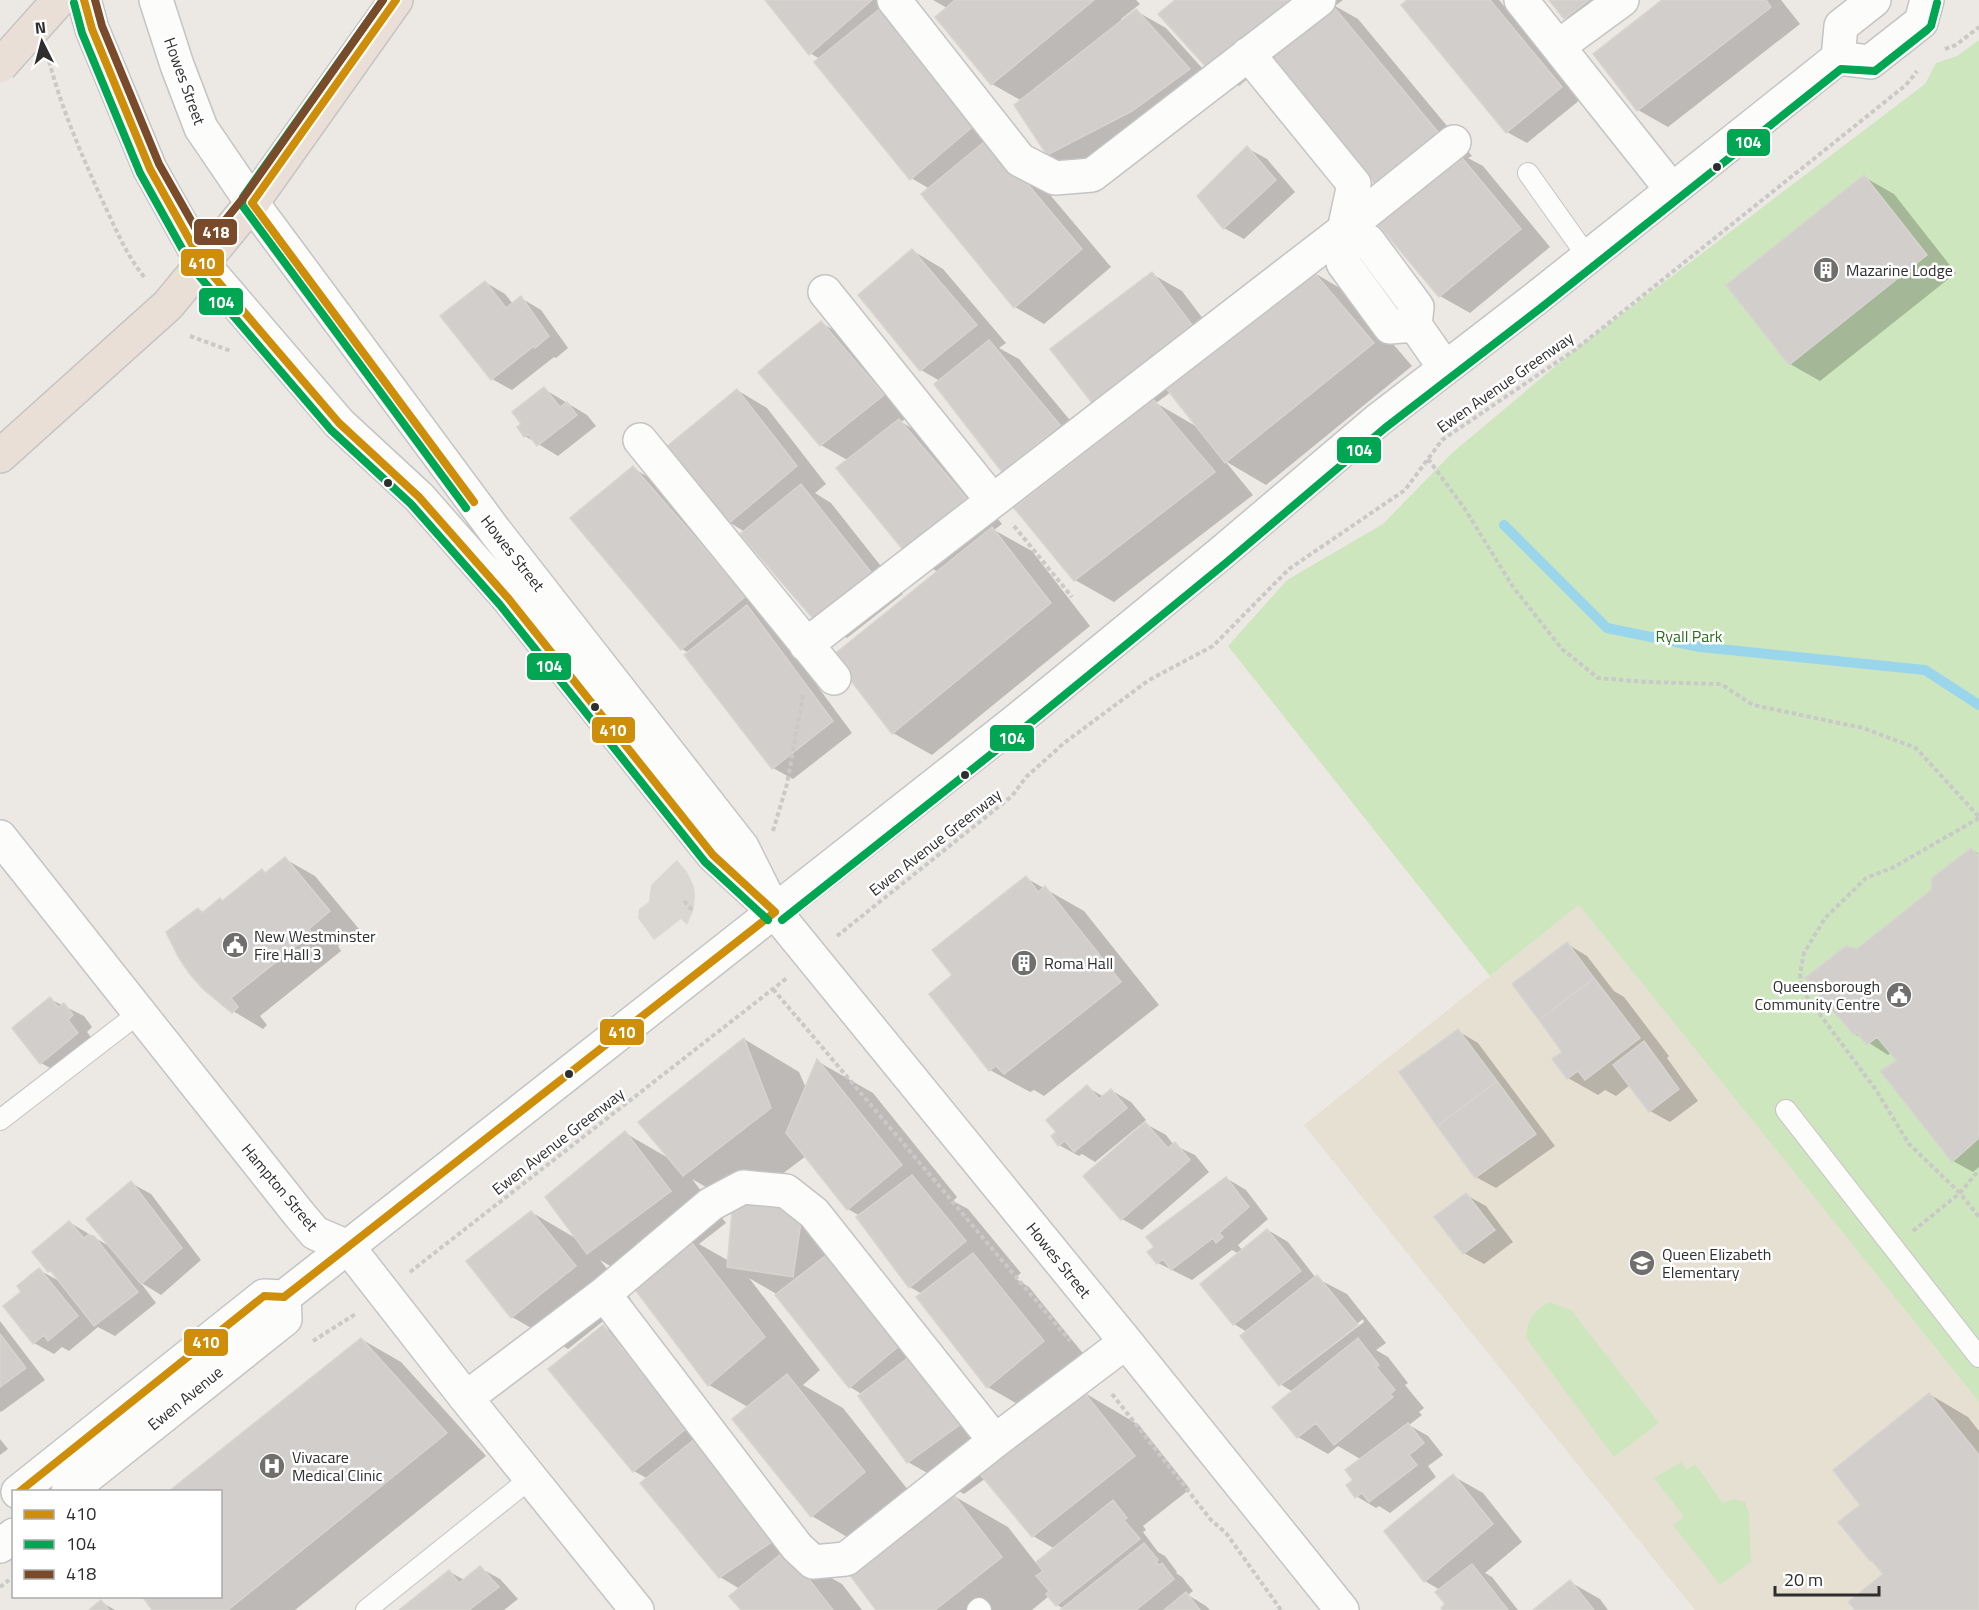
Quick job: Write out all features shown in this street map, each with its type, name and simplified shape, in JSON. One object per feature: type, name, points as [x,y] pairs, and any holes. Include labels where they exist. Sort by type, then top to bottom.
[{"type":"highway","points":[[0,66],[59,0]]},
{"type":"highway","points":[[0,456],[168,305],[252,203],[396,0]]},
{"type":"street","name":"Howes Street","points":[[84,0],[92,29],[150,169],[203,264],[339,423],[419,497],[508,598],[713,855],[774,912],[1342,1610]]},
{"type":"street","name":"Howes Street","points":[[156,0],[201,128],[252,203],[495,531],[742,847],[774,912]]},
{"type":"street","points":[[908,5],[1020,160],[1054,178],[1092,175],[1319,0]]},
{"type":"street","points":[[1521,0],[1672,190]]},
{"type":"street","points":[[1559,46],[1622,0]]},
{"type":"street","points":[[1874,0],[1841,26],[1838,58],[1870,62],[1921,22],[1927,0]]},
{"type":"street","points":[[1248,54],[1354,184],[1343,236]]},
{"type":"street","name":"Ewen Avenue","points":[[19,1490],[264,1296],[284,1297],[774,912],[1025,713],[1220,554],[1378,420],[1535,299],[1838,58]]},
{"type":"street","points":[[809,648],[992,500],[1343,236],[1454,142]]},
{"type":"street","points":[[1343,236],[1368,241],[1417,307],[1415,325],[1445,368]]},
{"type":"street","points":[[825,292],[992,500]]},
{"type":"street","points":[[640,440],[834,678]]},
{"type":"street","name":"Hampton Street","points":[[0,837],[315,1233],[348,1247],[637,1610]]},
{"type":"street","points":[[466,1398],[604,1294],[711,1204],[743,1187],[786,1191],[814,1213],[995,1441]]},
{"type":"street","points":[[604,1294],[797,1546],[813,1562],[846,1559],[995,1441],[1126,1342]]},
{"type":"street","name":"Ewen Avenue","points":[[69,1490],[285,1319],[284,1297]]},
{"type":"street","points":[[0,1506],[12,1497]]},
{"type":"street","points":[[0,1546],[12,1537]]},
{"type":"lane","points":[[1528,173],[1587,256]]},
{"type":"lane","points":[[0,1120],[139,1013]]},
{"type":"lane","points":[[1786,1110],[1979,1357]]},
{"type":"lane","points":[[366,1610],[531,1478]]},
{"type":"path","points":[[1940,50],[1956,45],[1979,27]]},
{"type":"path","points":[[48,57],[60,102],[91,177],[130,259],[147,282]]},
{"type":"path","name":"Ewen Avenue Greenway","points":[[835,938],[1012,796],[1026,777],[1073,736],[1149,680],[1213,646],[1289,569],[1405,490],[1442,440],[1576,349],[1906,85],[1921,66]]},
{"type":"path","points":[[190,336],[232,351]]},
{"type":"path","points":[[1428,459],[1465,509],[1513,587],[1562,649],[1598,678],[1721,684],[1753,705],[1863,728],[1916,748],[1979,818],[1894,867],[1866,878],[1825,918],[1804,953],[1800,974],[1804,993],[1876,1090],[1909,1144],[1960,1192],[1979,1217]]},
{"type":"path","points":[[992,500],[1072,597]]},
{"type":"path","points":[[772,835],[787,784],[809,648]]},
{"type":"path","points":[[684,901],[693,911]]},
{"type":"path","name":"Ewen Avenue Greenway","points":[[407,1274],[786,978]]},
{"type":"path","points":[[773,989],[1072,1343]]},
{"type":"path","points":[[1893,1247],[1960,1192],[1979,1170]]},
{"type":"path","points":[[1107,1387],[1211,1520],[1226,1533],[1281,1610]]},
{"type":"shaded area","points":[[677,860],[687,872],[694,887],[693,911],[687,925],[681,919],[654,940],[638,918],[639,909],[649,902],[651,885]]},
{"type":"shaded area","name":"Queen Elizabeth Elementary","points":[[1579,905],[1979,1402],[1979,1610],[1695,1610],[1304,1125]]},
{"type":"green space","name":"Ryall Park","points":[[1979,40],[1979,1402],[1579,905],[1490,976],[1228,646],[1287,580],[1383,524],[1452,453],[1576,349],[1925,84],[1936,63],[1957,56]]},
{"type":"green space","points":[[1550,1302],[1571,1310],[1659,1423],[1614,1457],[1526,1338],[1532,1316]]},
{"type":"green space","points":[[1681,1462],[1687,1470],[1695,1464],[1723,1503],[1733,1499],[1745,1502],[1749,1515],[1751,1562],[1720,1585],[1673,1525],[1684,1517],[1654,1478]]},
{"type":"building","points":[[765,0],[872,0],[809,55]]},
{"type":"building","points":[[955,0],[1094,0],[991,85],[935,17]]},
{"type":"building","points":[[1175,0],[1292,0],[1208,69],[1158,14]]},
{"type":"building","points":[[1328,0],[1443,138],[1379,189],[1266,55]]},
{"type":"building","points":[[1407,0],[1490,0],[1562,87],[1506,133],[1401,5]]},
{"type":"building","points":[[1549,0],[1589,0],[1564,19]]},
{"type":"building","points":[[1662,0],[1766,0],[1771,7],[1637,111],[1593,54]]},
{"type":"building","points":[[882,7],[977,123],[910,180],[814,62]]},
{"type":"building","points":[[1136,9],[1190,69],[1132,111],[1047,155],[1014,105]]},
{"type":"building","points":[[989,138],[1082,249],[1014,308],[921,194]]},
{"type":"building","points":[[1247,146],[1276,180],[1223,229],[1197,196]]},
{"type":"building","points":[[1453,147],[1521,229],[1439,297],[1371,216]]},
{"type":"building","name":"Mazarine Lodge","points":[[1864,175],[1927,255],[1789,365],[1726,285]]},
{"type":"building","points":[[912,249],[977,325],[920,371],[858,295]]},
{"type":"building","points":[[1311,269],[1374,343],[1225,463],[1166,388]]},
{"type":"building","points":[[1152,272],[1199,334],[1096,408],[1050,349]]},
{"type":"building","points":[[485,281],[506,308],[521,296],[549,336],[491,380],[440,316]]},
{"type":"building","points":[[821,321],[884,395],[820,446],[758,372]]},
{"type":"building","points":[[989,340],[1060,425],[1002,472],[934,384]]},
{"type":"building","points":[[544,387],[560,407],[567,402],[577,415],[537,446],[528,434],[524,437],[517,427],[521,424],[512,412]]},
{"type":"building","points":[[737,389],[797,466],[728,524],[666,447]]},
{"type":"building","points":[[1153,399],[1215,472],[1074,581],[1014,508]]},
{"type":"building","points":[[899,419],[973,506],[909,557],[836,468]]},
{"type":"building","points":[[633,466],[746,596],[681,650],[570,518]]},
{"type":"building","points":[[801,484],[874,576],[816,622],[740,534]]},
{"type":"building","points":[[992,527],[1051,603],[892,734],[832,656]]},
{"type":"building","points":[[747,605],[833,721],[772,769],[684,655]]},
{"type":"building","name":"Queensborough Community Centre","points":[[1971,848],[1977,855],[1979,853],[1979,1127],[1978,1139],[1952,1162],[1880,1071],[1897,1061],[1877,1037],[1867,1045],[1857,1033],[1854,1035],[1805,978],[1846,946],[1857,949],[1931,890],[1932,878]]},
{"type":"building","name":"New Westminster Fire Hall 3","points":[[285,857],[330,911],[309,929],[312,933],[231,998],[238,1007],[232,1013],[203,989],[189,973],[166,932],[198,908],[202,913],[220,898],[222,901],[262,869],[265,873]]},
{"type":"building","name":"Roma Hall","points":[[1026,876],[1038,892],[1045,886],[1121,982],[1004,1074],[996,1066],[989,1071],[929,994],[952,975],[932,950]]},
{"type":"building","points":[[1567,942],[1594,978],[1539,1020],[1512,984]]},
{"type":"building","points":[[1594,978],[1640,1038],[1585,1080],[1578,1071],[1567,1079],[1552,1059],[1562,1052],[1539,1020]]},
{"type":"building","points":[[50,997],[58,1007],[64,1003],[73,1015],[68,1020],[78,1033],[40,1064],[12,1028]]},
{"type":"building","points":[[1458,1029],[1497,1081],[1437,1126],[1399,1072]]},
{"type":"building","points":[[744,1038],[771,1108],[683,1176],[638,1122]]},
{"type":"building","points":[[1644,1041],[1679,1089],[1649,1112],[1613,1065]]},
{"type":"building","points":[[817,1059],[902,1165],[847,1210],[786,1133]]},
{"type":"building","points":[[1497,1081],[1536,1134],[1475,1178],[1437,1126]]},
{"type":"building","points":[[1087,1085],[1099,1099],[1111,1089],[1127,1108],[1074,1152],[1065,1141],[1058,1146],[1051,1136],[1056,1132],[1046,1120]]},
{"type":"building","points":[[1145,1122],[1168,1148],[1175,1142],[1190,1160],[1121,1220],[1083,1176]]},
{"type":"building","points":[[625,1131],[671,1191],[587,1254],[545,1197]]},
{"type":"building","points":[[912,1175],[966,1241],[909,1288],[856,1217]]},
{"type":"building","points":[[1226,1177],[1249,1207],[1219,1233],[1223,1237],[1216,1243],[1213,1238],[1171,1270],[1163,1259],[1157,1264],[1147,1252],[1154,1247],[1146,1237]]},
{"type":"building","points":[[131,1181],[182,1248],[141,1284],[86,1219]]},
{"type":"building","points":[[1466,1193],[1495,1230],[1463,1254],[1434,1217]]},
{"type":"building","points":[[733,1201],[803,1208],[793,1277],[727,1267]]},
{"type":"building","points":[[531,1211],[576,1266],[511,1318],[466,1261]]},
{"type":"building","points":[[69,1221],[84,1238],[88,1235],[94,1236],[138,1292],[94,1326],[50,1270],[48,1272],[32,1252]]},
{"type":"building","points":[[1267,1229],[1301,1271],[1233,1325],[1200,1284]]},
{"type":"building","points":[[685,1234],[765,1337],[708,1386],[627,1279]]},
{"type":"building","points":[[834,1249],[905,1341],[849,1388],[775,1295]]},
{"type":"building","points":[[973,1253],[1044,1341],[987,1388],[916,1297]]},
{"type":"building","points":[[39,1268],[78,1316],[48,1341],[44,1335],[33,1344],[3,1306],[21,1292],[17,1286]]},
{"type":"building","points":[[1317,1275],[1358,1325],[1279,1386],[1240,1336]]},
{"type":"building","points":[[603,1325],[687,1428],[633,1472],[548,1369]]},
{"type":"building","points":[[0,1334],[26,1368],[0,1387]]},
{"type":"building","points":[[361,1338],[447,1433],[228,1610],[152,1610],[143,1598],[222,1598],[222,1490],[171,1490]]},
{"type":"building","points":[[1358,1338],[1379,1365],[1376,1367],[1395,1390],[1390,1394],[1393,1397],[1334,1445],[1316,1423],[1297,1438],[1272,1407]]},
{"type":"building","points":[[913,1354],[965,1421],[907,1463],[858,1396]]},
{"type":"building","points":[[787,1374],[865,1472],[811,1517],[732,1419]]},
{"type":"building","points":[[1083,1391],[1135,1456],[1032,1537],[980,1474]]},
{"type":"building","points":[[1929,1393],[1979,1455],[1979,1610],[1855,1610],[1848,1602],[1883,1574],[1838,1522],[1860,1505],[1833,1470]]},
{"type":"building","points":[[1408,1423],[1424,1443],[1409,1455],[1417,1465],[1369,1502],[1362,1493],[1355,1498],[1346,1485],[1353,1480],[1345,1470]]},
{"type":"building","points":[[696,1438],[776,1539],[719,1578],[640,1483]]},
{"type":"building","points":[[1453,1474],[1493,1524],[1424,1582],[1384,1531]]},
{"type":"building","points":[[952,1493],[1002,1557],[935,1610],[876,1610],[849,1574]]},
{"type":"building","points":[[1113,1500],[1127,1518],[1124,1520],[1140,1539],[1056,1606],[1046,1594],[1049,1591],[1036,1576],[1043,1571],[1036,1562]]},
{"type":"building","points":[[1144,1543],[1158,1560],[1156,1562],[1159,1565],[1162,1563],[1174,1579],[1136,1610],[1060,1610]]},
{"type":"building","points":[[786,1550],[833,1610],[741,1610],[729,1596]]},
{"type":"building","points":[[1472,1564],[1508,1610],[1443,1610],[1441,1608],[1445,1604],[1435,1592]]},
{"type":"building","points":[[480,1566],[499,1587],[469,1610],[399,1610],[449,1570],[459,1583]]},
{"type":"building","points":[[1570,1580],[1594,1610],[1533,1610]]},
{"type":"building","points":[[1186,1592],[1200,1610],[1164,1610]]},
{"type":"building","points":[[101,1600],[109,1610],[89,1610]]},
{"type":"waterway","points":[[1504,525],[1607,628],[1700,647],[1925,670],[1979,705]]},
{"type":"transit line","name":"410","points":[[84,0],[92,29],[150,169],[203,264],[339,423],[419,497],[508,598],[713,855],[775,912]]},
{"type":"transit line","name":"418","points":[[95,0],[102,26],[159,164],[205,245],[244,197],[383,0]]},
{"type":"transit line","name":"104","points":[[383,0],[243,197],[242,205],[466,508]]},
{"type":"transit line","name":"410","points":[[252,203],[396,0]]},
{"type":"transit line","name":"104","points":[[74,3],[82,33],[140,173],[194,270],[331,430],[411,504],[500,605],[705,862],[768,920]]},
{"type":"transit line","name":"104","points":[[782,920],[1023,729],[1227,562],[1385,428],[1542,307],[1841,69],[1875,71],[1927,30],[1931,26],[1937,3]]},
{"type":"transit line","name":"410","points":[[252,203],[474,502]]},
{"type":"transit line","name":"410","points":[[22,1490],[264,1296],[284,1297],[775,912]]},
{"type":"place","name":"Mazarine Lodge","points":[[1826,270]]},
{"type":"place","name":"New Westminster Fire Hall 3","points":[[235,945]]},
{"type":"place","name":"Roma Hall","points":[[1024,963]]},
{"type":"place","name":"Queensborough Community Centre","points":[[1899,995]]},
{"type":"place","name":"Queen Elizabeth Elementary","points":[[1642,1263]]},
{"type":"place","name":"Vivacare Medical Clinic","points":[[272,1466]]}]
